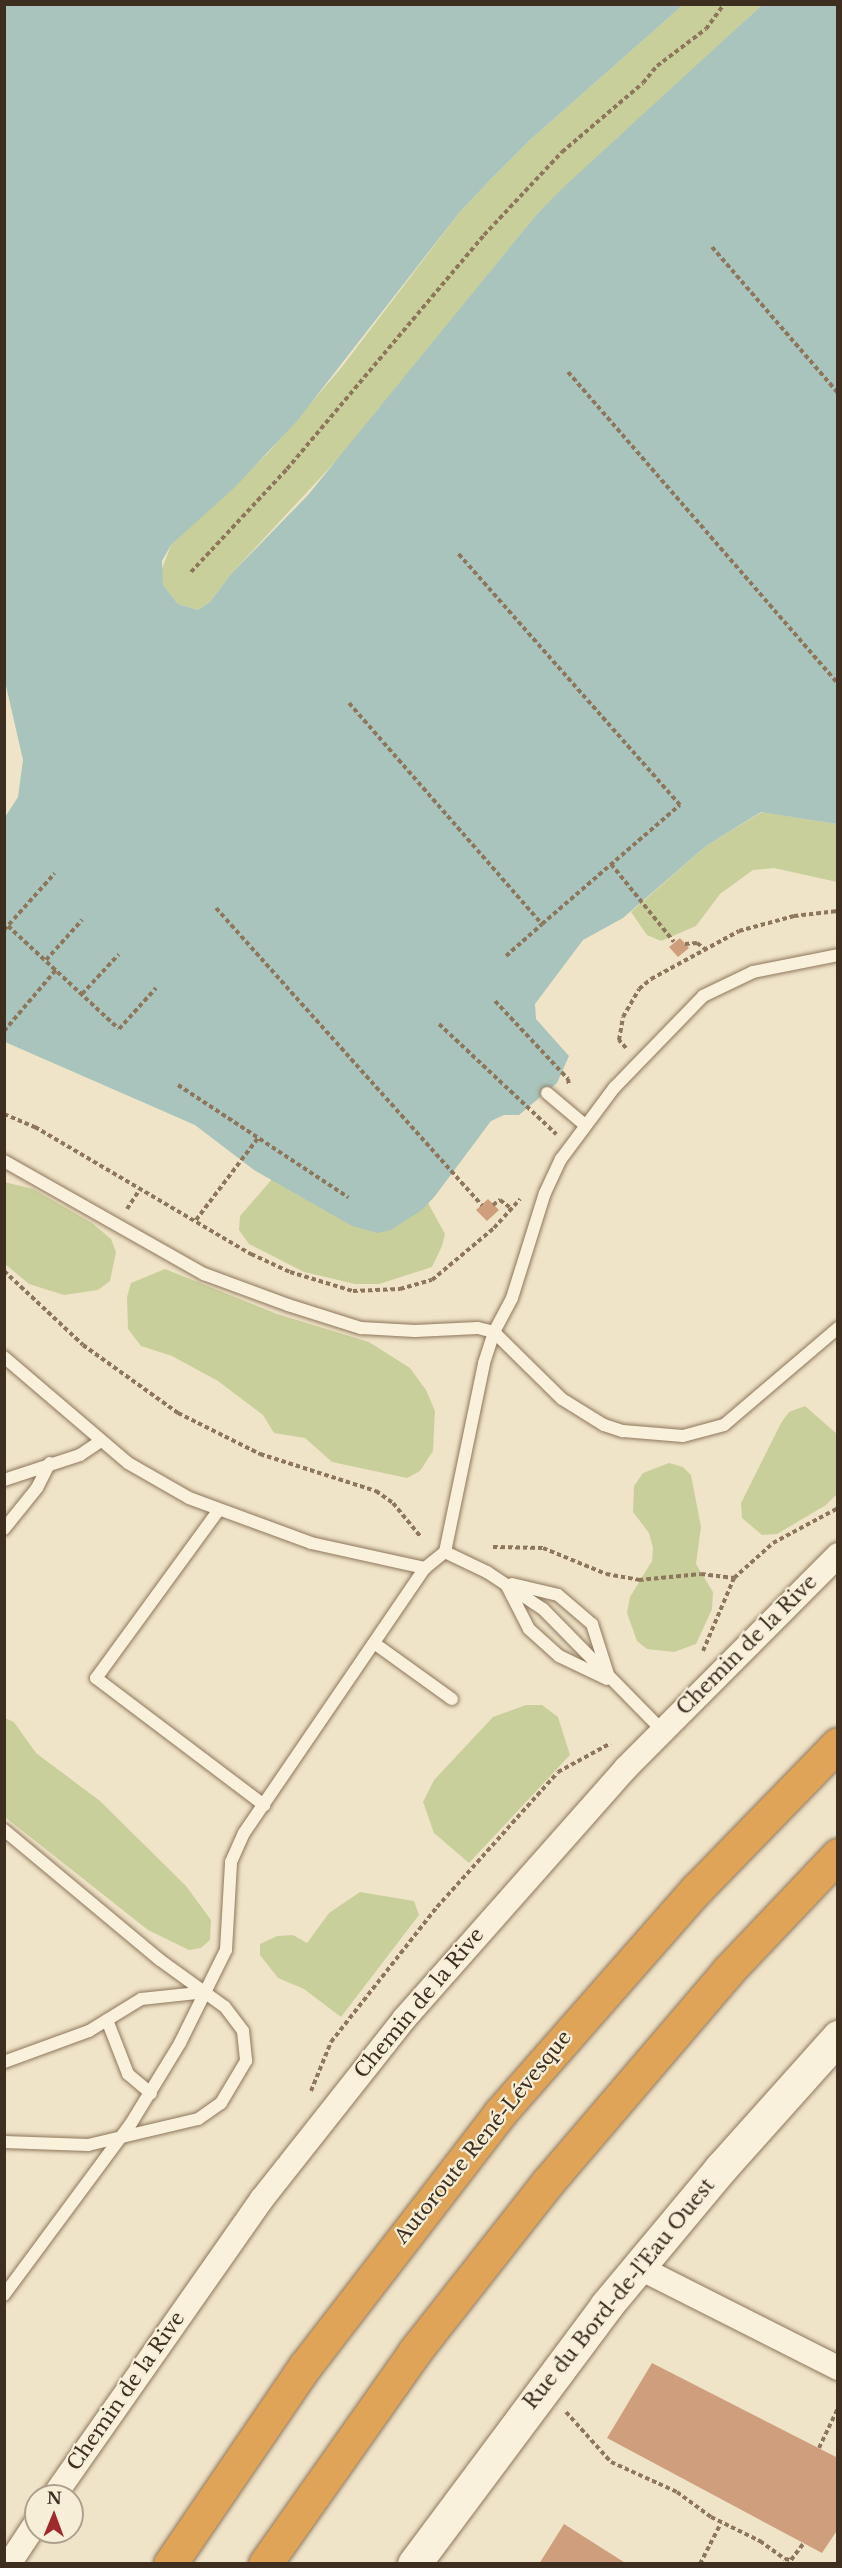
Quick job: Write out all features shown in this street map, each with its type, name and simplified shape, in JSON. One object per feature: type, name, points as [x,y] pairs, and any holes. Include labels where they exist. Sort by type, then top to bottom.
[{"type":"highway","name":"Autoroute René-Lévesque","points":[[170,2564],[306,2365],[500,2114],[705,1881],[837,1744]]},
{"type":"highway","points":[[265,2564],[415,2350],[548,2182],[728,1971],[837,1856]]},
{"type":"street","name":"Chemin de la Rive","points":[[62,2484],[190,2297],[323,2119],[535,1867],[662,1730],[837,1555]]},
{"type":"street","name":"Rue du Bord-de-l'Eau Ouest","points":[[414,2564],[501,2443],[638,2267],[837,2037]]},
{"type":"street","points":[[638,2267],[837,2368]]},
{"type":"street","points":[[9,2564],[24,2541]]},
{"type":"lane","points":[[4,2295],[120,2140],[151,2093],[206,1992],[229,1939],[231,1862],[264,1804],[425,1569],[445,1552],[494,1332],[512,1298],[552,1174],[585,1125],[614,1088],[703,996],[753,972],[837,955]]},
{"type":"lane","points":[[547,1093],[585,1125]]},
{"type":"lane","points":[[4,1161],[204,1274],[288,1305],[362,1328],[415,1331],[478,1328],[494,1332],[519,1353],[546,1385],[583,1414],[623,1431],[666,1437],[692,1436],[724,1425],[837,1328]]},
{"type":"lane","points":[[4,1358],[101,1441],[159,1483],[218,1511],[310,1543],[425,1569]]},
{"type":"lane","points":[[4,1480],[80,1455],[101,1441]]},
{"type":"lane","points":[[4,1529],[37,1488],[50,1463]]},
{"type":"lane","points":[[218,1511],[96,1678],[264,1804]]},
{"type":"lane","points":[[445,1552],[505,1582],[574,1638],[611,1681],[662,1730]]},
{"type":"lane","points":[[505,1582],[558,1595],[592,1624],[611,1681]]},
{"type":"lane","points":[[505,1582],[529,1629],[559,1656],[611,1681]]},
{"type":"lane","points":[[374,1643],[452,1699]]},
{"type":"lane","points":[[4,1830],[134,1939],[225,2007],[243,2031],[246,2061],[242,2074],[211,2112],[120,2140],[62,2146],[4,2142]]},
{"type":"lane","points":[[4,2062],[64,2042],[141,1999],[206,1992]]},
{"type":"lane","points":[[107,2020],[128,2074],[151,2093]]},
{"type":"path","points":[[191,572],[287,469],[484,235],[562,152],[643,83],[657,66],[706,29],[724,4]]},
{"type":"path","points":[[712,248],[837,393]]},
{"type":"path","points":[[568,372],[837,684]]},
{"type":"path","points":[[457,552],[680,805],[506,956]]},
{"type":"path","points":[[349,703],[542,924]]},
{"type":"path","points":[[610,864],[674,942]]},
{"type":"path","points":[[55,873],[6,928],[46,960],[119,1029],[156,988]]},
{"type":"path","points":[[216,908],[482,1205]]},
{"type":"path","points":[[625,1047],[620,1040],[623,1017],[639,989],[705,949],[766,922],[837,911]]},
{"type":"path","points":[[46,960],[82,920]]},
{"type":"path","points":[[685,944],[697,943],[705,949]]},
{"type":"path","points":[[82,994],[119,954]]},
{"type":"path","points":[[4,1030],[56,970]]},
{"type":"path","points":[[495,1000],[568,1079]]},
{"type":"path","points":[[438,1024],[551,1130]]},
{"type":"path","points":[[178,1084],[348,1197]]},
{"type":"path","points":[[4,1114],[35,1127],[140,1189],[290,1272],[334,1288],[377,1291],[432,1280],[512,1210],[528,1192]]},
{"type":"path","points":[[196,1220],[258,1138]]},
{"type":"path","points":[[127,1209],[140,1189]]},
{"type":"path","points":[[494,1205],[500,1200],[512,1210]]},
{"type":"path","points":[[4,1271],[82,1345],[178,1413],[260,1454],[376,1491],[393,1503],[420,1536]]},
{"type":"path","name":"Chemin de la Rive","points":[[698,1659],[734,1578],[773,1543],[837,1508]]},
{"type":"path","points":[[493,1547],[543,1548],[606,1574],[639,1581],[701,1574],[734,1578]]},
{"type":"path","points":[[819,2448],[837,2408]]},
{"type":"path","points":[[566,2412],[611,2462],[677,2492],[721,2523],[760,2541],[785,2559],[791,2560],[804,2543]]},
{"type":"path","points":[[700,2564],[721,2523]]},
{"type":"green space","points":[[683,5],[762,5],[537,214],[348,448],[231,574],[210,602],[198,610],[178,604],[163,585],[160,574],[171,545],[268,453],[341,368],[459,213],[491,179],[530,140]]},
{"type":"green space","points":[[762,812],[837,824],[837,882],[774,868],[753,870],[720,894],[696,926],[661,941],[647,935],[631,912],[706,846]]},
{"type":"green space","points":[[273,1178],[352,1226],[391,1230],[428,1203],[445,1234],[432,1267],[379,1284],[355,1284],[304,1272],[249,1244],[239,1230],[240,1216]]},
{"type":"green space","points":[[4,1182],[33,1189],[92,1223],[111,1239],[116,1252],[110,1281],[98,1290],[64,1295],[29,1284],[5,1264]]},
{"type":"green space","points":[[165,1269],[277,1314],[369,1342],[410,1368],[426,1390],[435,1411],[433,1451],[420,1471],[407,1478],[332,1462],[305,1438],[274,1433],[263,1415],[218,1381],[172,1356],[141,1346],[128,1329],[127,1297],[131,1283]]},
{"type":"green space","points":[[805,1406],[837,1434],[837,1494],[826,1505],[777,1534],[762,1535],[742,1518],[741,1503],[781,1423],[789,1412]]},
{"type":"green space","points":[[669,1463],[683,1467],[691,1475],[701,1527],[696,1564],[713,1592],[712,1609],[696,1644],[674,1652],[647,1649],[637,1641],[627,1613],[630,1597],[652,1561],[653,1548],[649,1533],[633,1512],[634,1486],[643,1473]]},
{"type":"green space","points":[[526,1705],[542,1705],[558,1717],[570,1755],[469,1863],[434,1833],[423,1802],[434,1780],[493,1717]]},
{"type":"green space","points":[[5,1718],[14,1722],[36,1753],[100,1801],[186,1886],[211,1920],[210,1940],[201,1948],[189,1950],[148,1930],[5,1817]]},
{"type":"green space","points":[[360,1892],[414,1901],[419,1915],[341,2017],[304,1989],[278,1978],[260,1955],[260,1944],[277,1936],[293,1935],[307,1943],[329,1913]]},
{"type":"water","points":[[4,5],[683,5],[530,140],[491,179],[459,213],[297,421],[235,487],[171,545],[162,561],[163,585],[178,604],[198,610],[210,602],[231,574],[308,495],[537,214],[567,184],[762,5],[837,5],[837,824],[761,812],[706,846],[623,918],[583,940],[535,1004],[536,1019],[569,1056],[557,1083],[519,1115],[504,1115],[491,1121],[435,1196],[422,1210],[391,1230],[378,1233],[352,1226],[254,1170],[195,1125],[5,1042],[5,817],[18,797],[23,760],[4,677]]},
{"type":"building","points":[[680,938],[689,948],[678,957],[669,947]]},
{"type":"building","points":[[488,1199],[499,1210],[487,1221],[476,1210]]},
{"type":"building","points":[[652,2363],[838,2458],[838,2529],[822,2553],[607,2438]]},
{"type":"building","points":[[564,2524],[627,2564],[539,2564]]}]
